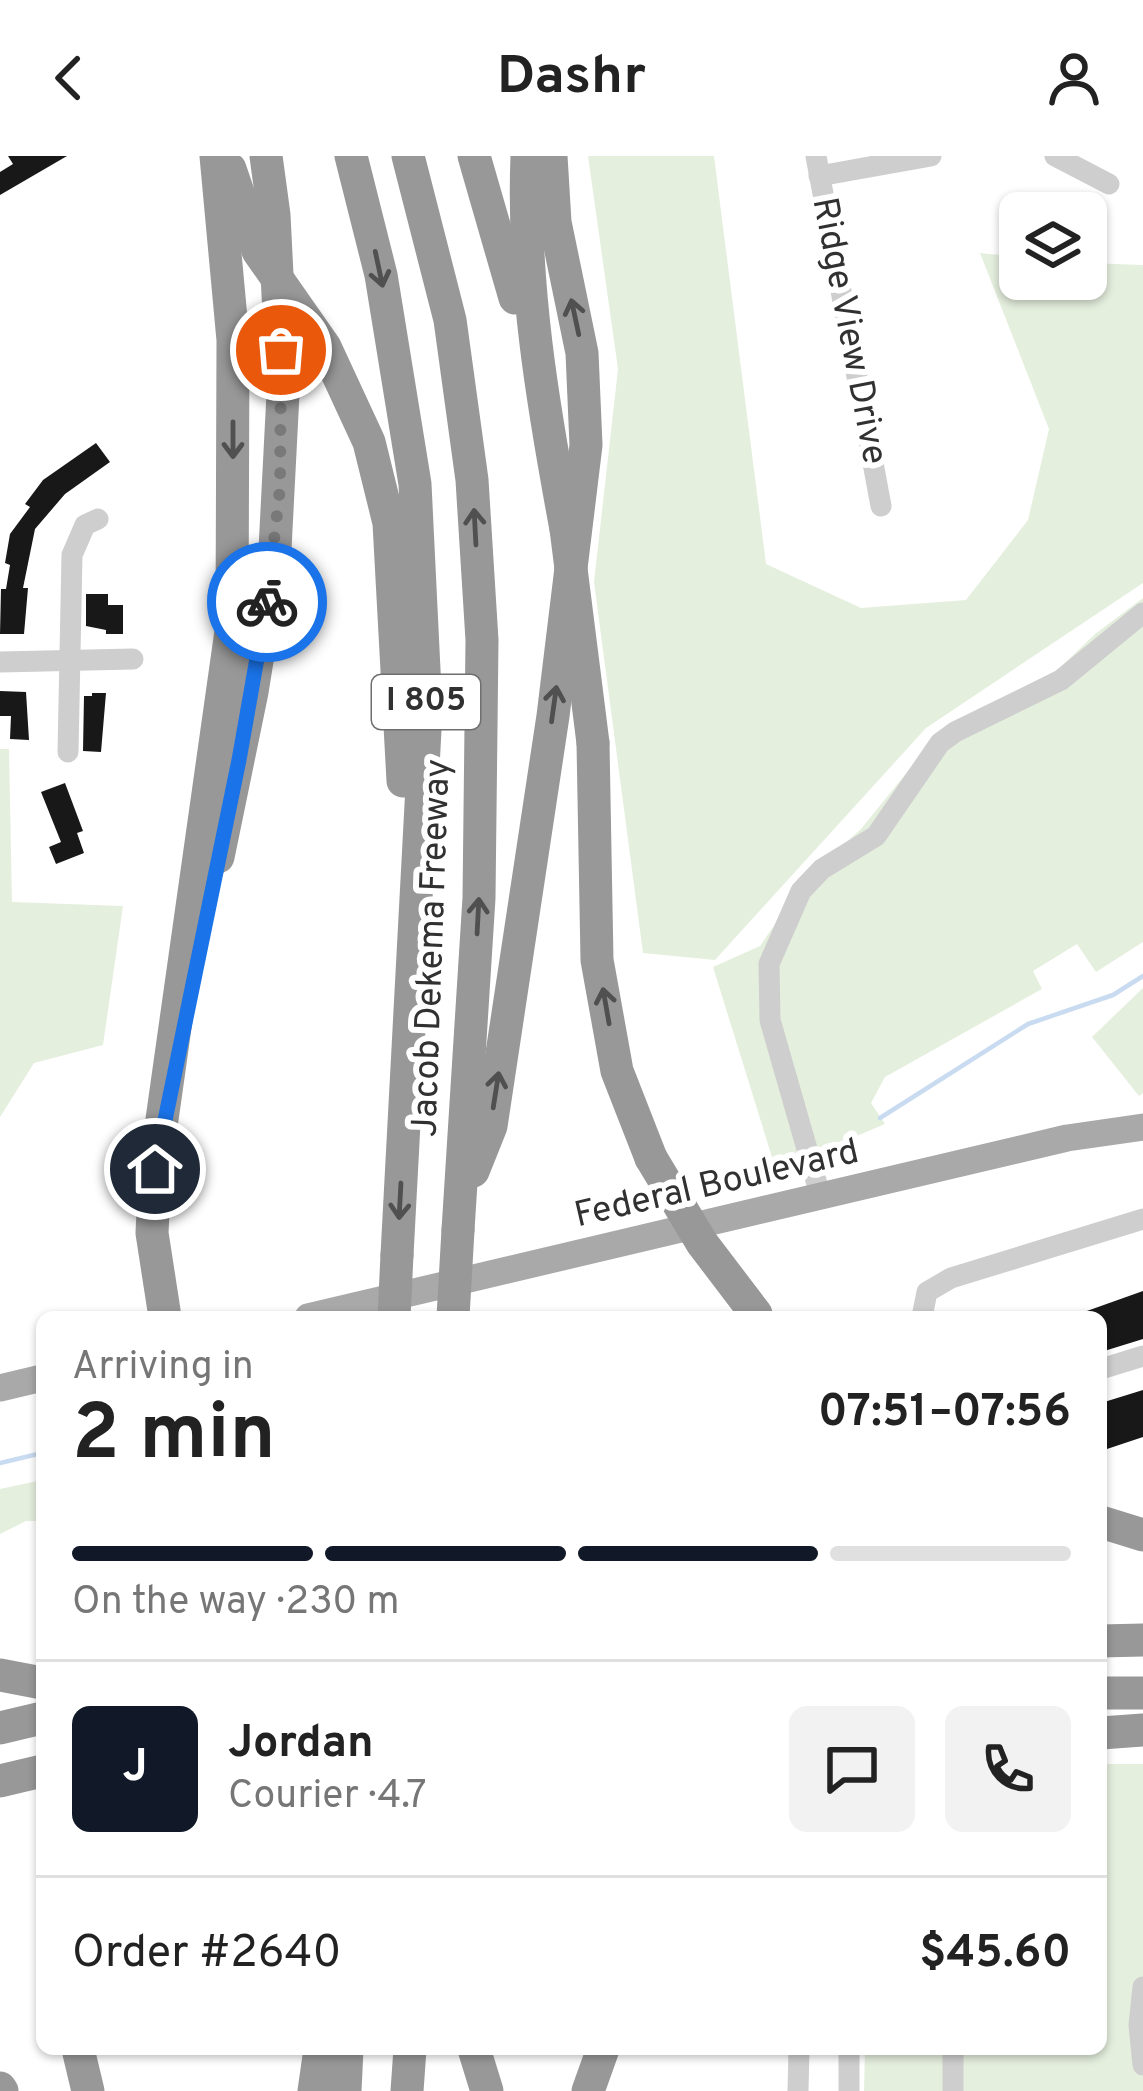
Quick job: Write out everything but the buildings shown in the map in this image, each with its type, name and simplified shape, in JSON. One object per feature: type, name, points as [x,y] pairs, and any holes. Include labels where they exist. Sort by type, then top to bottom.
[{"type":"highway","points":[[164,1311],[152,1233],[155,1169],[232,624],[233,340],[216,156]]},
{"type":"highway","points":[[226,156],[259,251],[326,347],[369,442],[389,523],[401,699],[410,1020]]},
{"type":"highway","points":[[163,1117],[239,760],[275,549],[283,394],[274,215],[266,156]]},
{"type":"highway","name":"Jacob Dekema Freeway","points":[[350,156],[381,274],[415,484],[427,711],[394,1311]]},
{"type":"highway","name":"Jacob Dekema Freeway","points":[[408,156],[450,320],[472,480],[482,640],[479,898],[453,1311]]},
{"type":"highway","points":[[474,156],[542,399]]},
{"type":"highway","points":[[527,156],[524,229],[542,399],[566,530],[593,743],[597,960],[617,1071],[651,1158],[702,1243],[754,1311]]},
{"type":"highway","points":[[460,1215],[491,1126],[583,484],[583,370],[555,222],[550,156]]},
{"type":"highway","points":[[1107,1524],[1143,1535]]},
{"type":"highway","points":[[1107,1543],[1143,1552]]},
{"type":"highway","points":[[1107,1641],[1143,1640]]},
{"type":"highway","points":[[0,1675],[36,1682]]},
{"type":"highway","points":[[1107,1693],[1143,1693]]},
{"type":"highway","points":[[0,1728],[36,1719]]},
{"type":"highway","points":[[1107,1734],[1140,1731]]},
{"type":"highway","points":[[0,1781],[36,1772]]},
{"type":"highway","points":[[79,2055],[88,2091]]},
{"type":"highway","points":[[314,2091],[319,2055]]},
{"type":"highway","points":[[345,2091],[347,2055]]},
{"type":"highway","points":[[407,2091],[410,2055]]},
{"type":"highway","points":[[476,2055],[487,2091]]},
{"type":"highway","points":[[588,2091],[601,2055]]},
{"type":"main road","name":"Federal Boulevard","points":[[334,1311],[1066,1138],[1143,1127]]},
{"type":"main road","points":[[0,1388],[36,1379]]},
{"type":"street","points":[[818,166],[931,156]]},
{"type":"street","points":[[1055,156],[1109,184]]},
{"type":"street","name":"Ridge View Drive","points":[[818,166],[881,506]]},
{"type":"street","points":[[68,752],[72,555],[85,525],[98,519]]},
{"type":"street","points":[[821,1198],[770,1020],[769,964],[801,891],[822,869],[876,836],[940,742],[1061,680],[1143,613]]},
{"type":"street","points":[[0,662],[133,658]]},
{"type":"street","points":[[923,1311],[926,1292],[951,1278],[1143,1219]]},
{"type":"street","points":[[1107,1367],[1143,1357]]},
{"type":"street","points":[[1143,1987],[1139,2025],[1143,2065]]},
{"type":"street","points":[[798,2091],[799,2055]]},
{"type":"street","points":[[849,2055],[849,2091]]},
{"type":"street","points":[[953,2055],[953,2091]]},
{"type":"green space","points":[[588,156],[714,156],[766,564],[861,608],[966,600],[1028,520],[1049,429],[980,253],[999,255],[999,300],[1107,300],[1107,264],[1143,265],[1143,583],[926,728],[715,960],[643,953],[594,582],[618,369]]},
{"type":"green space","points":[[1143,598],[1143,942],[1096,972],[1077,944],[1033,971],[1042,989],[885,1077],[871,1103],[885,1124],[776,1170],[713,967],[760,946],[809,875],[861,829],[942,729],[1041,686],[1095,634]]},
{"type":"green space","points":[[0,749],[9,749],[12,902],[123,906],[103,1045],[34,1063],[0,1117]]},
{"type":"green space","points":[[1143,988],[1143,1093],[1139,1096],[1092,1037]]},
{"type":"green space","points":[[36,1481],[36,1521],[0,1534],[0,1489]]},
{"type":"green space","points":[[1107,1764],[1143,1764],[1143,2091],[864,2091],[865,2055],[1107,2055]]},
{"type":"waterway","points":[[880,1118],[1028,1024],[1113,995],[1143,976]]},
{"type":"waterway","points":[[0,1463],[36,1454]]},
{"type":"way so far","points":[[267,602],[280,488],[281,350]]},
{"type":"route","points":[[155,1169],[267,602]]}]
